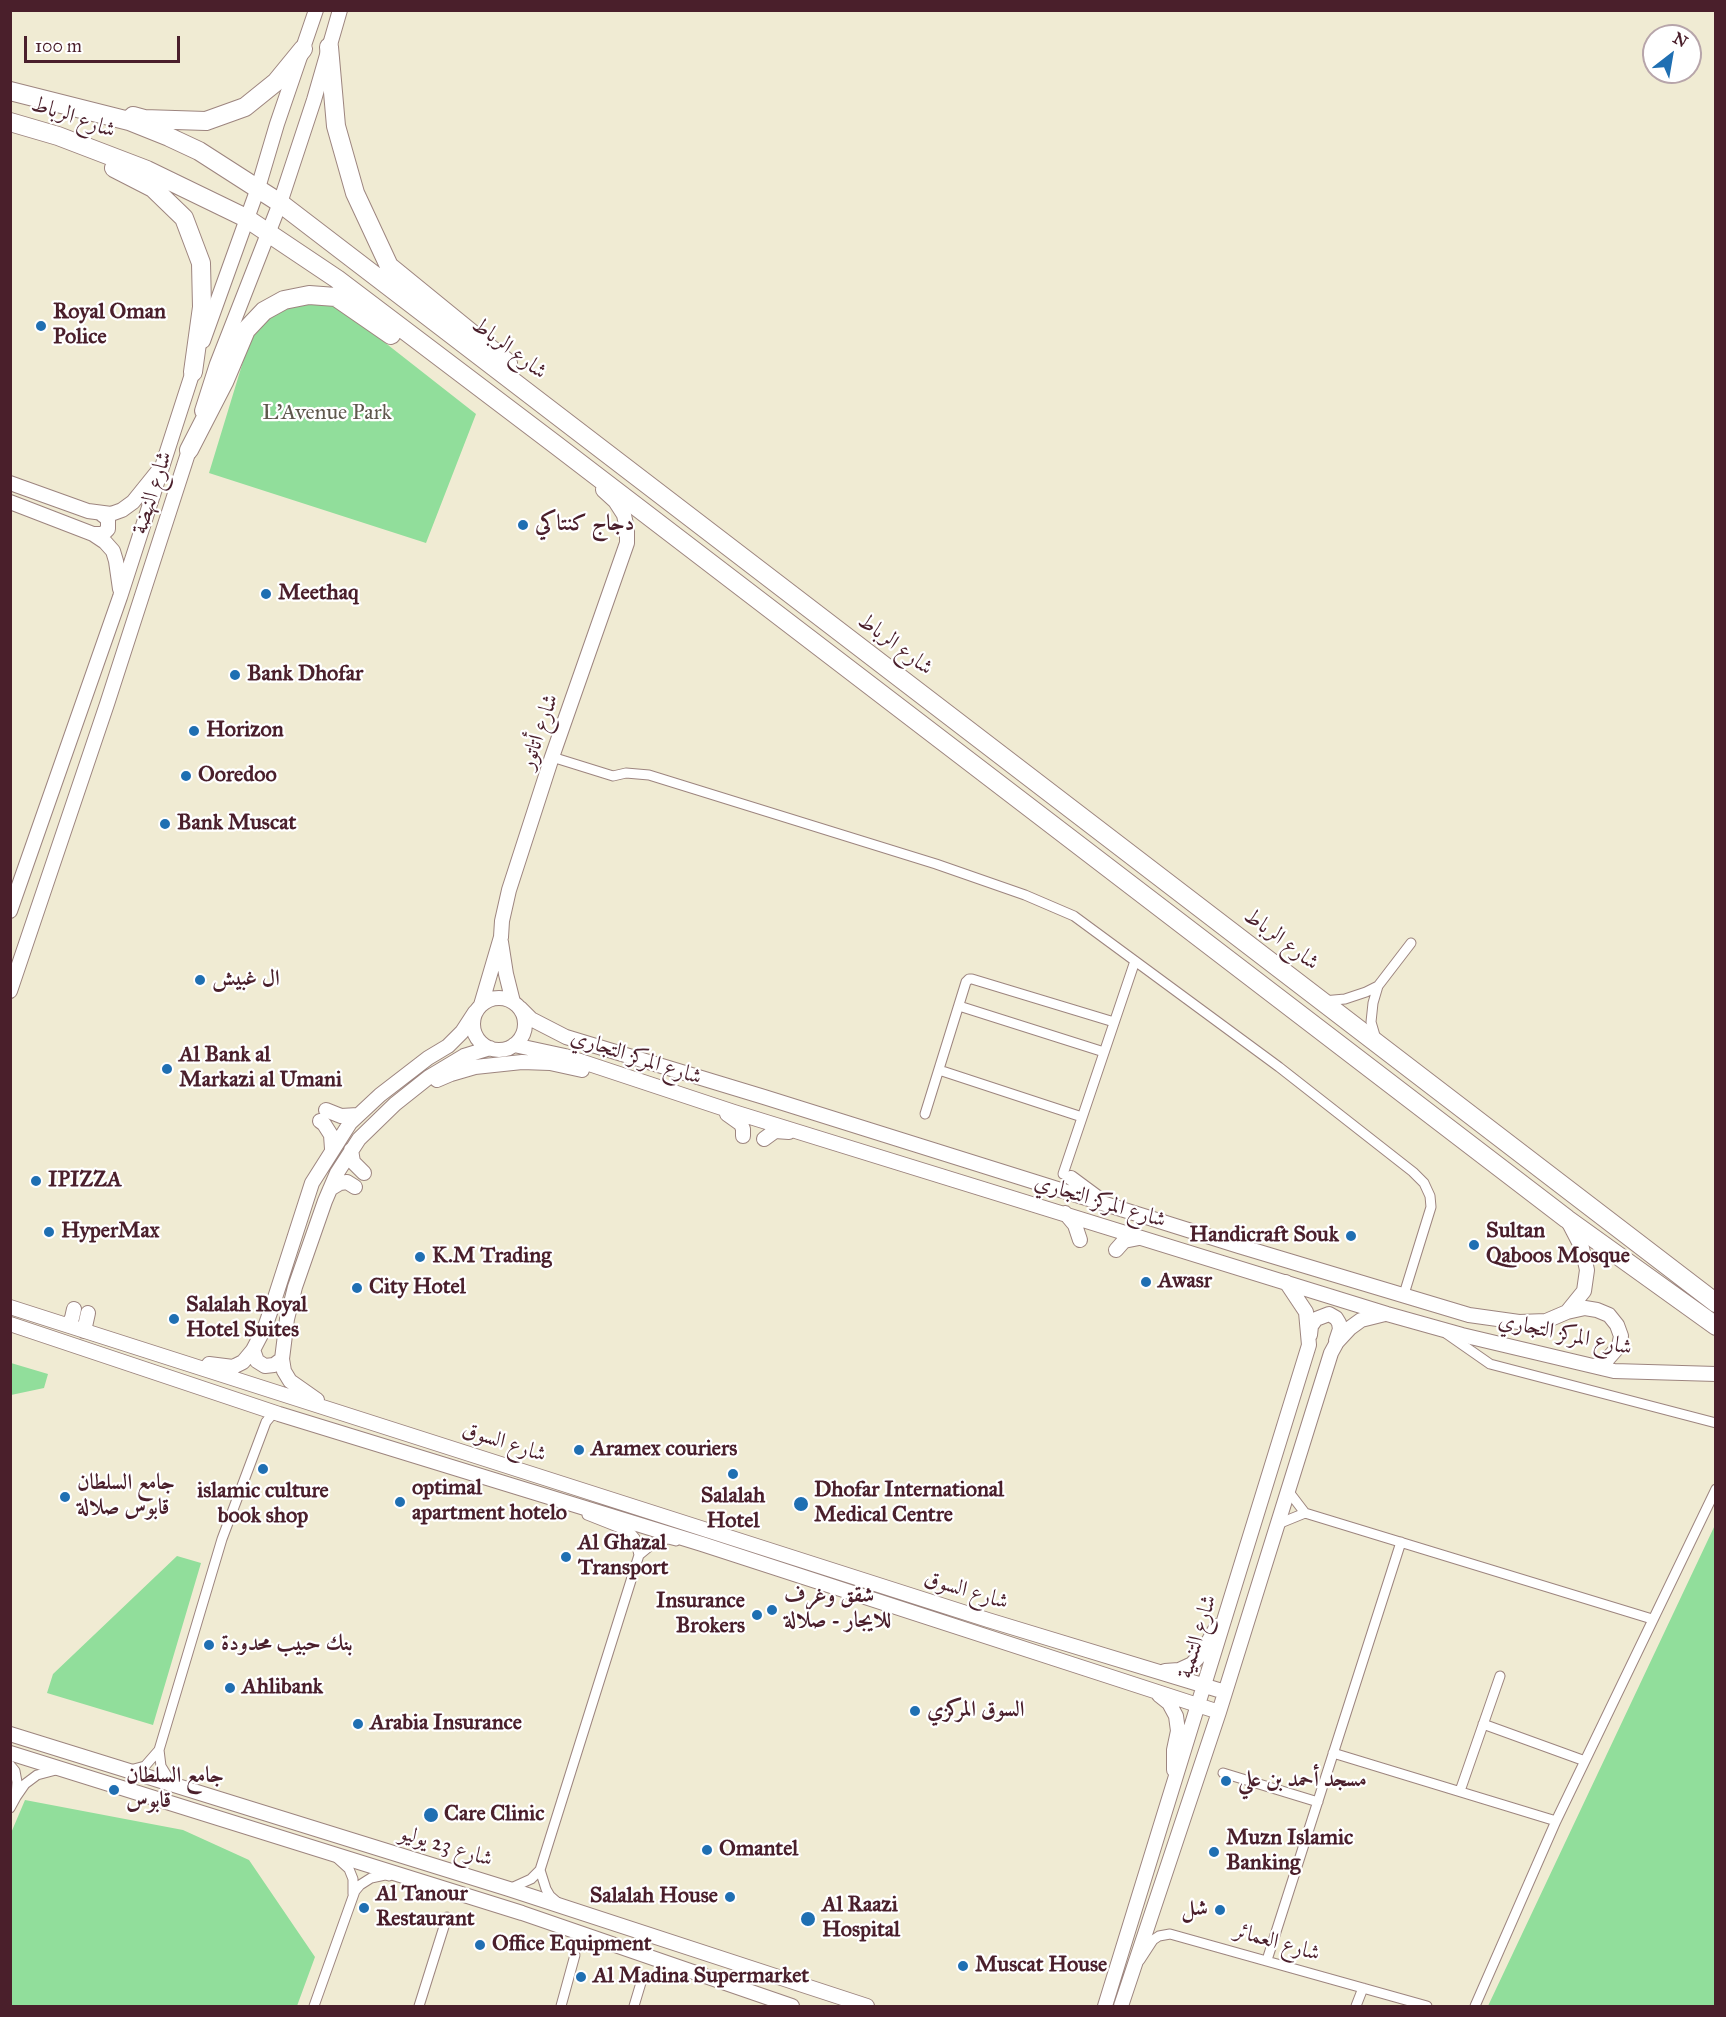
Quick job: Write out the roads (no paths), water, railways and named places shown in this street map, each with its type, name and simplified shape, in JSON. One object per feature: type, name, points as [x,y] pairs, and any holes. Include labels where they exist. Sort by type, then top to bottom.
[{"type":"highway","points":[[329,47],[336,126],[355,194],[389,266],[540,390],[573,428]]},
{"type":"highway","points":[[10,89],[52,91],[144,119],[206,121],[245,107],[276,82],[303,50]]},
{"type":"highway","name":"شارع الرباط","points":[[10,89],[129,122],[169,137],[199,151],[280,202],[1716,1303]]},
{"type":"highway","name":"شارع الرباط","points":[[10,122],[58,136],[147,170],[246,218],[337,279],[1567,1220],[1716,1326]]},
{"type":"highway","points":[[58,136],[96,160],[153,188],[184,218],[201,263],[202,307],[193,372]]},
{"type":"highway","points":[[189,450],[224,382],[246,330],[264,311],[284,300],[309,295],[336,297],[423,357],[455,369]]},
{"type":"street","name":"شارع النهضة","points":[[10,911],[120,597],[193,372],[258,188],[316,10]]},
{"type":"street","name":"شارع النهضة","points":[[10,990],[105,711],[217,364],[280,202],[314,100],[340,10]]},
{"type":"street","name":"شارع أتاتور","points":[[517,1005],[506,974],[501,937],[509,890],[552,757],[627,543],[624,515],[615,501],[556,445]]},
{"type":"street","points":[[10,483],[100,513],[117,513],[133,502],[156,474],[168,454]]},
{"type":"street","points":[[10,502],[93,534],[105,542],[113,551],[118,569],[120,597]]},
{"type":"street","points":[[93,534],[103,534],[108,529],[108,519],[100,513]]},
{"type":"street","points":[[552,757],[614,776],[626,773],[649,775],[936,864],[1025,895],[1074,916],[1279,1066],[1424,1183],[1430,1196],[1431,1207],[1404,1294]]},
{"type":"street","name":"شارع أتاتور","points":[[478,1008],[501,937]]},
{"type":"street","points":[[1377,1044],[1371,1022],[1372,1003],[1378,986],[1411,943]]},
{"type":"street","points":[[1107,1205],[1067,1176],[1082,1117],[1134,961]]},
{"type":"street","points":[[925,1114],[966,982],[972,979],[1114,1022]]},
{"type":"street","points":[[1321,1001],[1345,999],[1378,986]]},
{"type":"street","points":[[177,1361],[189,1360],[233,1367],[243,1362],[253,1350],[265,1327],[312,1183],[332,1149],[358,1114],[408,1072],[448,1046],[462,1032],[478,1008],[488,1000],[496,998],[517,1005],[524,1015],[524,1032],[514,1045],[506,1049],[490,1048],[464,1056],[429,1077],[372,1125],[351,1150],[330,1189],[295,1287],[287,1318],[282,1359],[284,1371],[290,1380],[329,1409]]},
{"type":"street","name":"شارع المركز التجاري","points":[[517,1005],[531,1019],[566,1037],[766,1093],[1107,1205],[1469,1315],[1519,1322],[1546,1321],[1567,1312],[1584,1291],[1587,1270],[1581,1248],[1567,1220]]},
{"type":"street","points":[[958,1006],[1104,1052]]},
{"type":"street","points":[[478,1008],[473,1029],[477,1037],[490,1048]]},
{"type":"street","name":"شارع المركز التجاري","points":[[514,1045],[565,1056],[701,1101],[1387,1314],[1614,1371],[1716,1374]]},
{"type":"street","points":[[410,1092],[451,1074],[486,1066],[534,1062],[588,1071],[604,1069]]},
{"type":"street","points":[[939,1070],[1082,1117]]},
{"type":"street","points":[[701,1101],[735,1119],[743,1129],[742,1136]]},
{"type":"street","points":[[332,1149],[323,1116],[358,1114]]},
{"type":"street","points":[[764,1139],[775,1131],[810,1134]]},
{"type":"street","points":[[351,1150],[353,1162],[364,1173]]},
{"type":"street","points":[[330,1189],[347,1182],[355,1187]]},
{"type":"street","points":[[1065,1213],[1079,1231],[1080,1240]]},
{"type":"street","points":[[1116,1250],[1124,1241],[1141,1237]]},
{"type":"street","name":"شارع التنمية","points":[[1105,2007],[1309,1345],[1310,1336],[1306,1312],[1286,1282]]},
{"type":"street","name":"شارع السوق","points":[[10,1307],[988,1620],[1225,1692]]},
{"type":"street","points":[[1567,1312],[1585,1308],[1597,1310],[1609,1315],[1617,1325],[1620,1336],[1619,1346],[1605,1363],[1593,1366]]},
{"type":"street","points":[[68,1325],[74,1309]]},
{"type":"street","points":[[84,1331],[88,1313]]},
{"type":"street","points":[[1310,1336],[1311,1326],[1316,1318],[1329,1314],[1339,1323],[1339,1335],[1334,1346]]},
{"type":"street","name":"شارع التنمية","points":[[1121,2007],[1219,1712],[1334,1346],[1350,1328],[1361,1320],[1387,1314]]},
{"type":"street","name":"شارع السوق","points":[[10,1324],[279,1414],[702,1545],[1219,1712]]},
{"type":"street","points":[[1440,1328],[1490,1364],[1716,1423]]},
{"type":"street","points":[[253,1350],[257,1361],[265,1366],[273,1365],[282,1359]]},
{"type":"street","points":[[172,1784],[161,1766],[159,1750],[222,1539],[266,1422],[271,1416],[279,1414]]},
{"type":"street","points":[[1475,2007],[1556,1821],[1716,1488]]},
{"type":"street","points":[[1289,1492],[1305,1512],[1652,1619]]},
{"type":"street","points":[[509,1889],[526,1883],[540,1870],[639,1554],[635,1538],[630,1532],[561,1506],[543,1496]]},
{"type":"street","points":[[1278,1524],[1305,1512]]},
{"type":"street","points":[[639,1554],[660,1540],[668,1539],[702,1545]]},
{"type":"street","points":[[1267,1960],[1401,1542]]},
{"type":"street","points":[[1159,1671],[1179,1670],[1192,1664],[1202,1653],[1215,1628],[1225,1619]]},
{"type":"street","points":[[1460,1791],[1500,1676]]},
{"type":"street","points":[[1149,1689],[1168,1703],[1176,1716],[1178,1731],[1174,1760],[1176,1779]]},
{"type":"street","points":[[1483,1724],[1585,1761]]},
{"type":"street","name":"شارع 23 يوليو","points":[[10,1734],[509,1889],[867,2007]]},
{"type":"street","points":[[130,1770],[145,1766],[159,1750]]},
{"type":"street","name":"شارع 23 يوليو","points":[[10,1753],[522,1913],[790,2006]]},
{"type":"street","points":[[1334,1753],[1556,1821]]},
{"type":"street","points":[[10,1766],[15,1771],[13,1778],[16,1797]]},
{"type":"street","points":[[10,1808],[25,1785],[37,1775],[64,1769]]},
{"type":"street","points":[[1223,1773],[1318,1802]]},
{"type":"street","points":[[332,1853],[333,1857],[341,1860],[349,1869],[353,1879],[353,1896]]},
{"type":"street","points":[[540,1870],[550,1896],[562,1906]]},
{"type":"street","points":[[315,2006],[353,1896],[360,1885],[371,1878],[385,1875],[392,1877],[399,1874]]},
{"type":"street","points":[[419,2007],[447,1917]]},
{"type":"street","name":"شارع العمائر","points":[[1133,1971],[1153,1940],[1170,1934],[1427,2007]]},
{"type":"street","points":[[561,2007],[575,1956]]},
{"type":"street","points":[[634,2007],[643,1976]]},
{"type":"street","points":[[1356,2007],[1363,1988]]},
{"type":"place","name":"Royal Oman Police","points":[[41,326]]},
{"type":"place","name":"دجاج كنتاكي","points":[[523,525]]},
{"type":"place","name":"Meethaq","points":[[266,594]]},
{"type":"place","name":"Bank Dhofar","points":[[235,675]]},
{"type":"place","name":"Horizon","points":[[194,731]]},
{"type":"place","name":"Ooredoo","points":[[186,776]]},
{"type":"place","name":"Bank Muscat","points":[[165,824]]},
{"type":"place","name":"ال غبيش","points":[[200,980]]},
{"type":"place","name":"Al Bank al Markazi al Umani","points":[[167,1069]]},
{"type":"place","name":"IPIZZA","points":[[36,1181]]},
{"type":"place","name":"HyperMax","points":[[49,1232]]},
{"type":"place","name":"Handicraft Souk","points":[[1351,1236]]},
{"type":"place","name":"Sultan Qaboos Mosque","points":[[1474,1245]]},
{"type":"place","name":"K.M Trading","points":[[420,1257]]},
{"type":"place","name":"Awasr","points":[[1146,1282]]},
{"type":"place","name":"City Hotel","points":[[357,1288]]},
{"type":"place","name":"Salalah Royal Hotel Suites","points":[[174,1319]]},
{"type":"place","name":"Aramex couriers","points":[[579,1450]]},
{"type":"place","name":"islamic culture book shop","points":[[263,1469]]},
{"type":"place","name":"Salalah Hotel","points":[[733,1474]]},
{"type":"place","name":"جامع السلطان قابوس صلالة","points":[[65,1497]]},
{"type":"place","name":"optimal apartment hotelo","points":[[400,1502]]},
{"type":"place","name":"Dhofar International Medical Centre","points":[[801,1504]]},
{"type":"place","name":"Al Ghazal Transport","points":[[566,1557]]},
{"type":"place","name":"شقق وغرف للايجار - صلالة","points":[[772,1610]]},
{"type":"place","name":"Insurance Brokers","points":[[757,1615]]},
{"type":"place","name":"بنك حبيب محدودة","points":[[209,1645]]},
{"type":"place","name":"Ahlibank","points":[[230,1688]]},
{"type":"place","name":"السوق المركزي","points":[[915,1711]]},
{"type":"place","name":"Arabia Insurance","points":[[358,1724]]},
{"type":"place","name":"مسجد أحمد بن علي","points":[[1226,1781]]},
{"type":"place","name":"جامع السلطان قابوس","points":[[114,1790]]},
{"type":"place","name":"Care Clinic","points":[[431,1815]]},
{"type":"place","name":"Omantel","points":[[707,1850]]},
{"type":"place","name":"Muzn Islamic Banking","points":[[1214,1852]]},
{"type":"place","name":"Salalah House","points":[[730,1897]]},
{"type":"place","name":"Al Tanour Restaurant","points":[[364,1908]]},
{"type":"place","name":"شل","points":[[1220,1910]]},
{"type":"place","name":"Al Raazi Hospital","points":[[808,1919]]},
{"type":"place","name":"Office Equipment","points":[[480,1945]]},
{"type":"place","name":"Muscat House","points":[[963,1966]]},
{"type":"place","name":"Al Madina Supermarket","points":[[581,1977]]},
{"type":"park label","name":"L'Avenue Park","points":[[327,414]]}]
